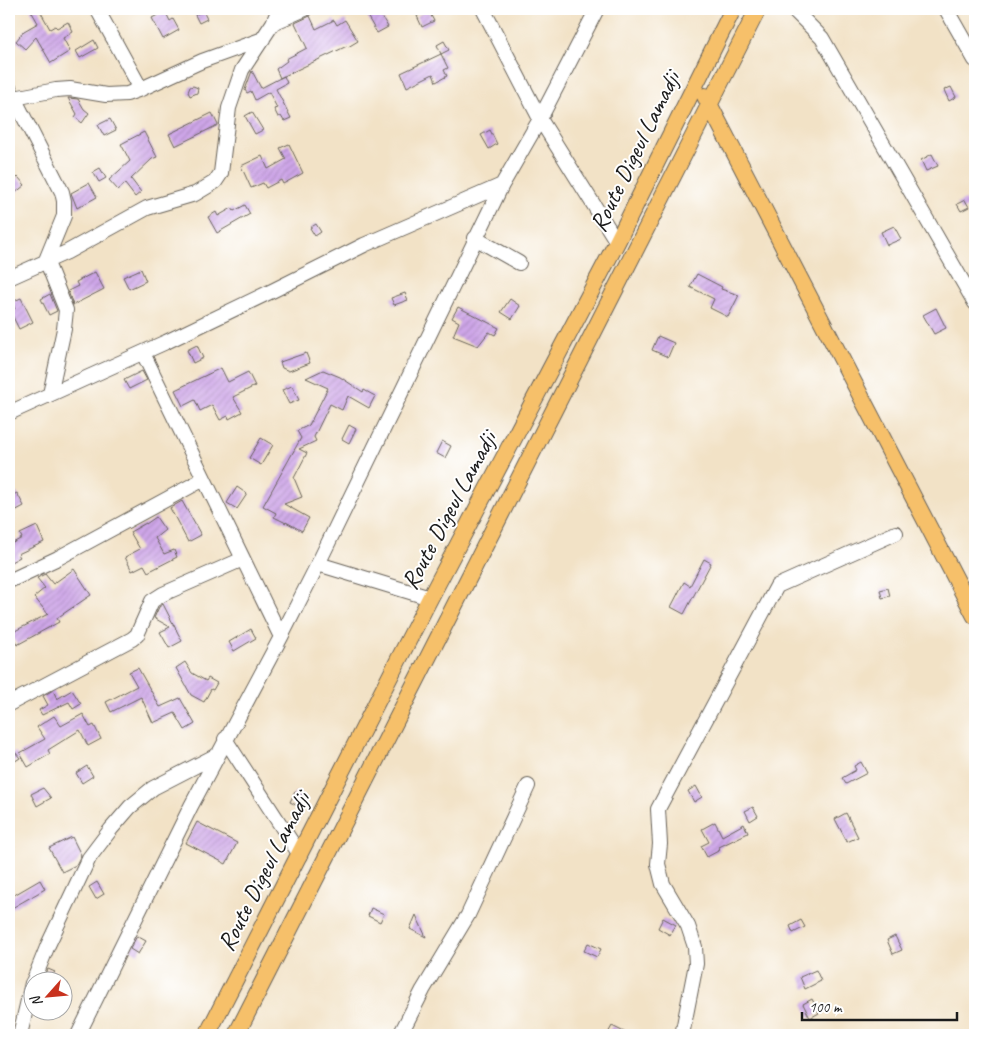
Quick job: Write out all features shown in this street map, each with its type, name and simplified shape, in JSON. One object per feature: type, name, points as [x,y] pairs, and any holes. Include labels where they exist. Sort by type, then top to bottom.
[{"type":"main road","name":"Route Digeul Lamadji","points":[[207,1035],[430,598],[617,242],[733,9]]},
{"type":"main road","name":"Route Digeul Lamadji","points":[[236,1035],[758,9]]},
{"type":"main road","points":[[696,80],[975,616]]},
{"type":"street","points":[[97,9],[141,90]]},
{"type":"street","points":[[9,278],[67,252],[147,208],[195,194],[215,182],[221,173],[229,108],[242,70],[274,23],[279,9]]},
{"type":"street","points":[[274,23],[305,9]]},
{"type":"street","points":[[483,9],[540,119],[617,242]]},
{"type":"street","points":[[78,1035],[216,756],[281,637],[318,564],[475,238],[597,9]]},
{"type":"street","points":[[946,9],[975,60]]},
{"type":"street","points":[[799,10],[822,38],[975,303]]},
{"type":"street","points":[[50,394],[64,329],[66,310],[46,260],[64,216],[64,201],[62,192],[12,93],[70,89],[106,95],[127,94],[141,90],[202,61],[263,39]]},
{"type":"street","points":[[9,413],[143,352],[364,245],[502,185]]},
{"type":"street","points":[[475,238],[519,263]]},
{"type":"street","points":[[143,352],[281,637]]},
{"type":"street","points":[[9,581],[58,558],[204,479]]},
{"type":"street","points":[[682,1035],[696,964],[695,947],[688,926],[663,884],[658,864],[660,844],[658,809],[777,586],[896,533]]},
{"type":"street","points":[[9,704],[132,639],[137,635],[152,601],[163,594],[243,559]]},
{"type":"street","points":[[318,564],[430,598]]},
{"type":"street","points":[[225,739],[300,855]]},
{"type":"street","points":[[37,972],[89,858],[111,829],[130,807],[153,788],[216,756]]},
{"type":"street","points":[[400,1035],[423,990],[468,914],[528,786]]},
{"type":"street","points":[[20,1035],[23,1022]]},
{"type":"building","points":[[30,9],[39,9],[50,29],[55,26],[57,28],[68,22],[73,32],[63,38],[70,51],[51,63],[36,37],[25,49],[16,41],[24,31],[38,23]]},
{"type":"building","points":[[363,9],[377,9],[388,27],[377,33]]},
{"type":"building","points":[[428,10],[434,21],[422,27],[417,16]]},
{"type":"building","points":[[165,11],[170,21],[173,19],[179,30],[163,39],[152,18]]},
{"type":"building","points":[[203,11],[207,19],[199,23],[195,15]]},
{"type":"building","points":[[310,16],[316,29],[334,20],[337,25],[345,20],[358,41],[280,78],[276,69],[287,61],[286,59],[307,48],[295,23]]},
{"type":"building","points":[[94,40],[98,48],[80,58],[76,51]]},
{"type":"building","points":[[444,41],[449,50],[441,54],[437,45]]},
{"type":"building","points":[[441,54],[448,68],[444,70],[447,76],[436,82],[433,74],[407,87],[401,73]]},
{"type":"building","points":[[252,71],[261,88],[284,76],[287,83],[276,89],[291,118],[284,121],[281,116],[278,117],[274,109],[277,108],[269,92],[255,100],[251,91],[247,93],[245,90]]},
{"type":"building","points":[[190,87],[198,88],[197,93],[190,96],[188,92]]},
{"type":"building","points":[[951,87],[956,97],[949,101],[944,90]]},
{"type":"building","points":[[68,98],[78,99],[89,113],[82,123],[75,117],[77,114]]},
{"type":"building","points":[[252,112],[263,130],[255,134],[245,116]]},
{"type":"building","points":[[212,113],[218,125],[175,146],[169,134]]},
{"type":"building","points":[[110,119],[116,130],[104,136],[98,125]]},
{"type":"building","points":[[490,130],[497,144],[489,149],[481,135]]},
{"type":"building","points":[[144,132],[157,157],[152,159],[131,179],[141,192],[135,197],[125,184],[118,190],[109,180],[130,161],[121,144]]},
{"type":"building","points":[[289,144],[303,173],[283,184],[281,180],[266,188],[263,183],[251,188],[241,166],[262,156],[268,169],[286,159],[280,148]]},
{"type":"building","points":[[932,154],[938,166],[926,171],[921,160]]},
{"type":"building","points":[[100,168],[106,178],[99,182],[93,172]]},
{"type":"building","points":[[18,177],[25,185],[9,198],[9,185]]},
{"type":"building","points":[[89,183],[97,197],[77,208],[71,193]]},
{"type":"building","points":[[965,200],[969,207],[961,211],[957,204]]},
{"type":"building","points":[[245,205],[250,214],[217,233],[208,217],[216,212],[218,216],[232,208],[234,211]]},
{"type":"building","points":[[316,224],[321,232],[315,236],[310,228]]},
{"type":"building","points":[[894,226],[901,239],[887,245],[881,232]]},
{"type":"building","points":[[141,269],[146,281],[129,289],[123,277]]},
{"type":"building","points":[[95,272],[104,289],[73,305],[68,291],[78,286],[76,282]]},
{"type":"building","points":[[697,274],[722,287],[721,289],[739,295],[728,317],[710,308],[714,299],[690,287]]},
{"type":"building","points":[[405,293],[408,300],[394,305],[391,298]]},
{"type":"building","points":[[50,294],[57,311],[49,315],[41,299]]},
{"type":"building","points":[[21,298],[33,322],[19,329],[10,311],[15,309],[12,302]]},
{"type":"building","points":[[510,299],[520,306],[512,319],[501,312]]},
{"type":"building","points":[[458,307],[499,328],[495,335],[489,332],[478,346],[453,336],[459,322],[452,318]]},
{"type":"building","points":[[936,308],[946,328],[934,334],[923,315]]},
{"type":"building","points":[[658,336],[674,343],[668,357],[652,350]]},
{"type":"building","points":[[197,345],[203,358],[193,363],[187,350]]},
{"type":"building","points":[[306,353],[310,363],[289,371],[282,368],[280,362]]},
{"type":"building","points":[[221,368],[228,382],[248,372],[255,386],[233,397],[242,412],[229,419],[228,416],[220,420],[212,405],[200,411],[195,400],[183,406],[175,390]]},
{"type":"building","points":[[323,370],[340,377],[363,392],[364,390],[375,396],[369,408],[348,396],[342,410],[330,404],[314,437],[316,441],[299,449],[307,453],[294,478],[302,497],[284,504],[309,518],[302,531],[274,517],[276,513],[263,506],[301,438],[297,431],[309,425],[328,388],[306,378]]},
{"type":"building","points":[[142,371],[147,380],[129,389],[124,380]]},
{"type":"building","points":[[292,386],[299,400],[289,404],[282,390]]},
{"type":"building","points":[[349,425],[356,429],[349,443],[342,439]]},
{"type":"building","points":[[261,438],[273,445],[261,465],[249,458]]},
{"type":"building","points":[[442,441],[451,446],[445,458],[436,453]]},
{"type":"building","points":[[237,487],[247,494],[237,509],[227,503]]},
{"type":"building","points":[[17,493],[24,506],[11,513],[9,497]]},
{"type":"building","points":[[182,501],[201,535],[188,542],[170,508]]},
{"type":"building","points":[[156,517],[165,530],[155,538],[164,554],[174,550],[177,557],[148,572],[144,565],[132,571],[125,557],[140,549],[130,532]]},
{"type":"building","points":[[37,526],[44,542],[18,554],[20,557],[9,563],[9,545],[22,538],[20,534]]},
{"type":"building","points":[[704,559],[711,563],[684,614],[671,607],[684,582],[690,586]]},
{"type":"building","points":[[74,569],[91,595],[57,618],[59,622],[17,645],[11,633],[48,614],[34,597],[45,588],[37,578],[45,574],[53,584]]},
{"type":"building","points":[[888,588],[890,596],[882,598],[880,590]]},
{"type":"building","points":[[163,604],[182,641],[169,648],[160,632],[170,627],[154,618],[159,607]]},
{"type":"building","points":[[251,629],[256,638],[234,651],[229,642]]},
{"type":"building","points":[[185,662],[192,673],[206,681],[208,678],[217,683],[213,690],[211,689],[204,702],[191,695],[176,668]]},
{"type":"building","points":[[138,668],[160,707],[180,698],[195,724],[185,730],[175,713],[153,723],[141,697],[111,712],[106,702],[137,686],[129,672]]},
{"type":"building","points":[[53,690],[57,699],[72,690],[81,704],[73,709],[69,702],[42,715],[39,710],[48,705],[43,696]]},
{"type":"building","points":[[83,714],[90,727],[94,725],[101,739],[88,746],[80,730],[48,750],[50,754],[28,767],[20,753],[45,739],[37,727],[54,716],[61,726]]},
{"type":"building","points":[[15,752],[20,758],[9,765],[9,756]]},
{"type":"building","points":[[861,762],[867,773],[846,784],[842,778],[856,770],[854,766]]},
{"type":"building","points":[[87,766],[93,776],[82,783],[76,773]]},
{"type":"building","points":[[696,786],[702,797],[694,802],[688,791]]},
{"type":"building","points":[[43,788],[51,798],[37,806],[31,794]]},
{"type":"building","points":[[295,792],[303,796],[298,806],[290,802]]},
{"type":"building","points":[[753,807],[758,816],[750,821],[745,811]]},
{"type":"building","points":[[846,813],[858,837],[847,842],[835,819]]},
{"type":"building","points":[[197,822],[237,843],[226,864],[186,843]]},
{"type":"building","points":[[715,822],[722,836],[744,824],[748,833],[719,847],[720,850],[707,857],[701,846],[709,842],[702,829]]},
{"type":"building","points":[[72,837],[81,855],[76,865],[62,872],[49,848]]},
{"type":"building","points":[[40,880],[45,889],[12,908],[9,898]]},
{"type":"building","points":[[97,882],[104,894],[96,899],[89,887]]},
{"type":"building","points":[[371,908],[384,914],[380,922],[368,916]]},
{"type":"building","points":[[416,915],[426,937],[410,929]]},
{"type":"building","points":[[663,918],[676,925],[670,935],[658,928]]},
{"type":"building","points":[[801,920],[805,927],[793,933],[790,926]]},
{"type":"building","points":[[137,936],[146,941],[138,954],[130,949]]},
{"type":"building","points":[[895,936],[902,950],[893,954],[887,940]]},
{"type":"building","points":[[588,943],[601,949],[597,957],[584,951]]},
{"type":"building","points":[[816,970],[821,981],[805,989],[800,977]]},
{"type":"building","points":[[812,999],[819,1013],[810,1018],[803,1004]]},
{"type":"building","points":[[612,1026],[630,1035],[607,1035]]}]
